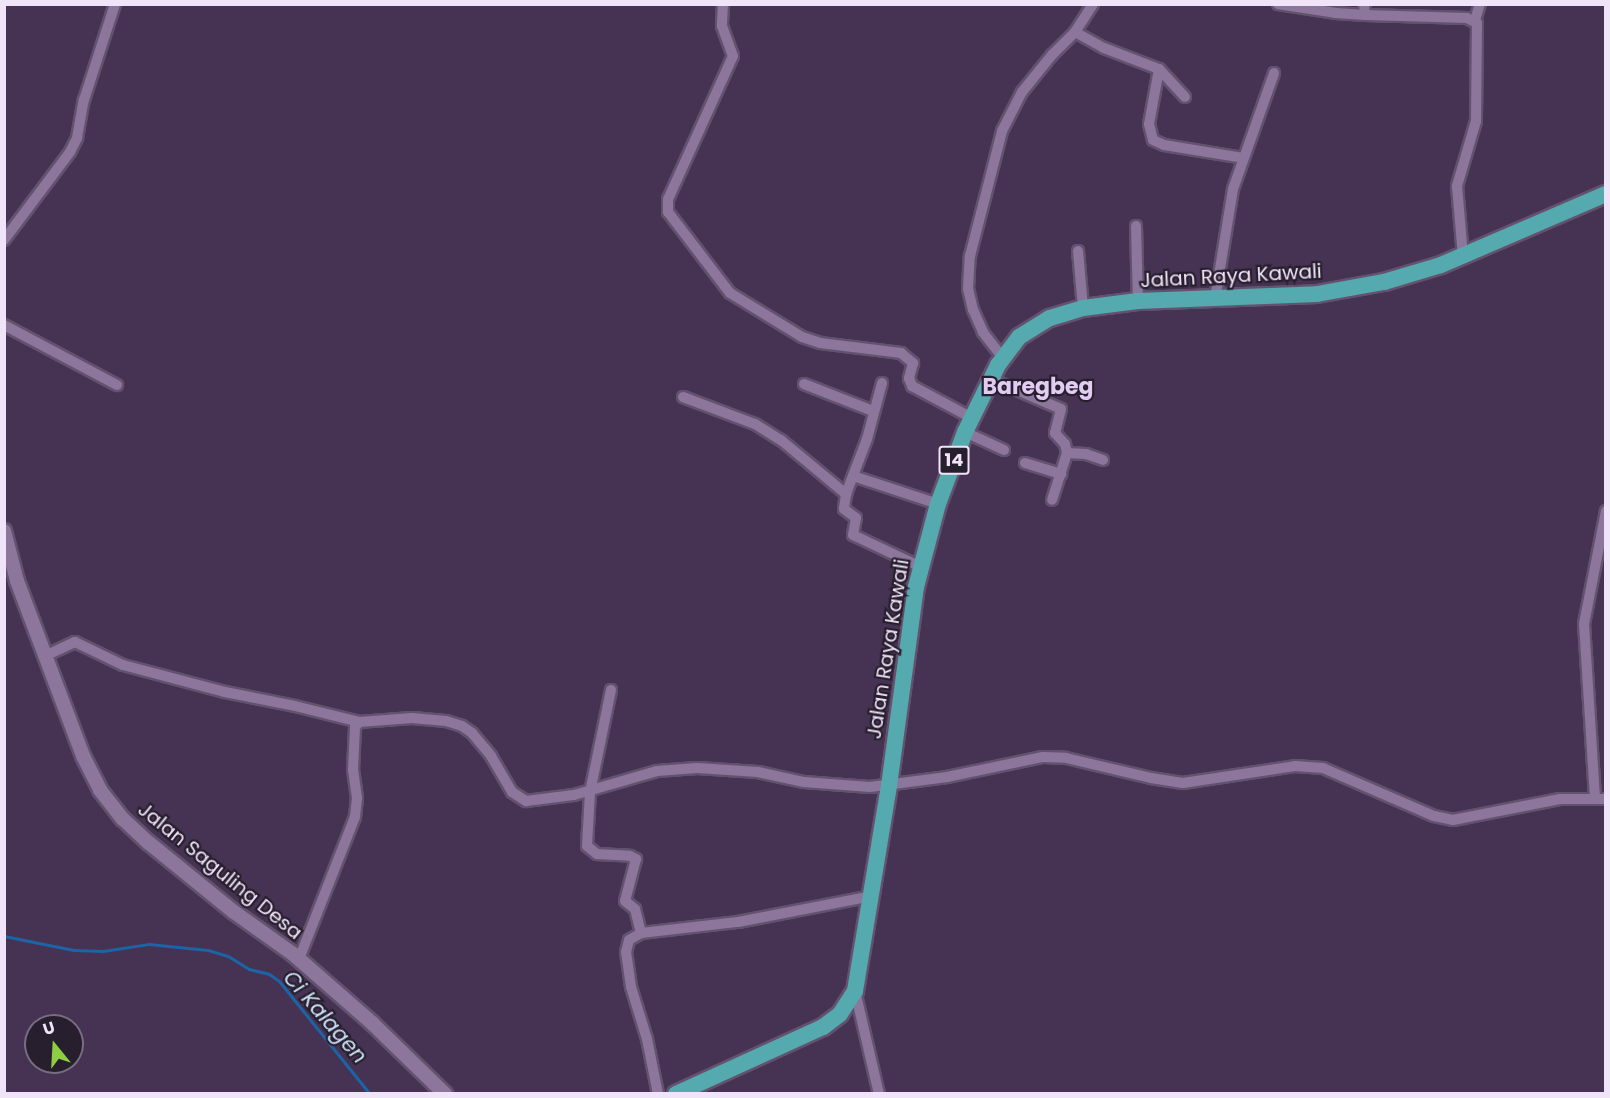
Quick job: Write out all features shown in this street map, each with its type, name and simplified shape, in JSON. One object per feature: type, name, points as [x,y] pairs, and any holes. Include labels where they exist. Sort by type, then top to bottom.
[{"type":"highway","name":"Jalan Raya Kawali","points":[[676,1094],[823,1028],[840,1014],[855,992],[872,896],[916,587],[921,567],[938,504],[968,425],[1003,358],[1019,338],[1050,318],[1083,308],[1138,301],[1317,294],[1384,282],[1463,256],[1605,194]]},
{"type":"street","points":[[4,240],[70,152],[77,138],[84,100],[115,4]]},
{"type":"street","points":[[723,4],[722,26],[732,56],[668,199],[668,212],[730,293],[802,337],[820,343],[901,354],[913,363],[909,381],[912,386],[1004,450]]},
{"type":"street","points":[[1003,358],[983,332],[973,310],[968,289],[970,256],[1002,132],[1011,111],[1052,55],[1076,32],[1093,4]]},
{"type":"street","points":[[1278,4],[1307,10],[1365,10],[1475,20]]},
{"type":"street","points":[[1463,256],[1457,186],[1476,121],[1478,45],[1475,20],[1480,4]]},
{"type":"street","points":[[1076,32],[1104,48],[1159,69],[1185,97]]},
{"type":"street","points":[[1159,69],[1149,124],[1153,140],[1164,145],[1243,158]]},
{"type":"street","points":[[1215,299],[1228,208],[1243,158],[1274,73]]},
{"type":"street","points":[[1136,226],[1138,301]]},
{"type":"street","points":[[1078,251],[1083,308]]},
{"type":"street","points":[[4,325],[117,385]]},
{"type":"street","points":[[991,379],[1061,409],[1055,433],[1065,444],[1067,453],[1052,500]]},
{"type":"street","points":[[882,383],[867,439],[846,494],[845,512],[856,519],[852,535],[921,567]]},
{"type":"street","points":[[804,384],[873,411]]},
{"type":"street","points":[[683,397],[755,424],[781,440],[846,494]]},
{"type":"street","points":[[1067,453],[1086,454],[1103,460]]},
{"type":"street","points":[[1024,463],[1061,474]]},
{"type":"street","points":[[853,476],[938,504]]},
{"type":"street","points":[[47,655],[75,642],[101,657],[134,668],[359,722],[422,718],[462,726],[480,742],[512,792],[521,800],[590,792],[612,783],[657,771],[697,768],[758,772],[804,782],[853,788],[889,786],[1043,757],[1066,758],[1183,783],[1295,766],[1323,768],[1434,816],[1453,820],[1560,799],[1600,798],[1584,624],[1605,512]]},
{"type":"street","name":"Jalan Saguling Desa","points":[[4,531],[17,581],[47,655],[83,756],[100,790],[123,819],[234,912],[299,959],[372,1023],[445,1094]]},
{"type":"street","points":[[611,690],[590,792],[587,846],[597,854],[630,856],[636,859],[625,901],[635,909],[641,933]]},
{"type":"street","points":[[299,959],[355,817],[357,798],[353,770],[355,727],[359,722]]},
{"type":"street","points":[[658,1094],[627,964],[629,940],[641,933],[726,923],[872,896]]},
{"type":"street","points":[[855,992],[879,1094]]},
{"type":"waterway","name":"Ci Kalagen","points":[[4,936],[74,950],[103,951],[149,944],[208,950],[228,956],[249,969],[269,974],[279,981],[370,1094]]},
{"type":"district","name":"Baregbeg","points":[[1038,387]]}]
